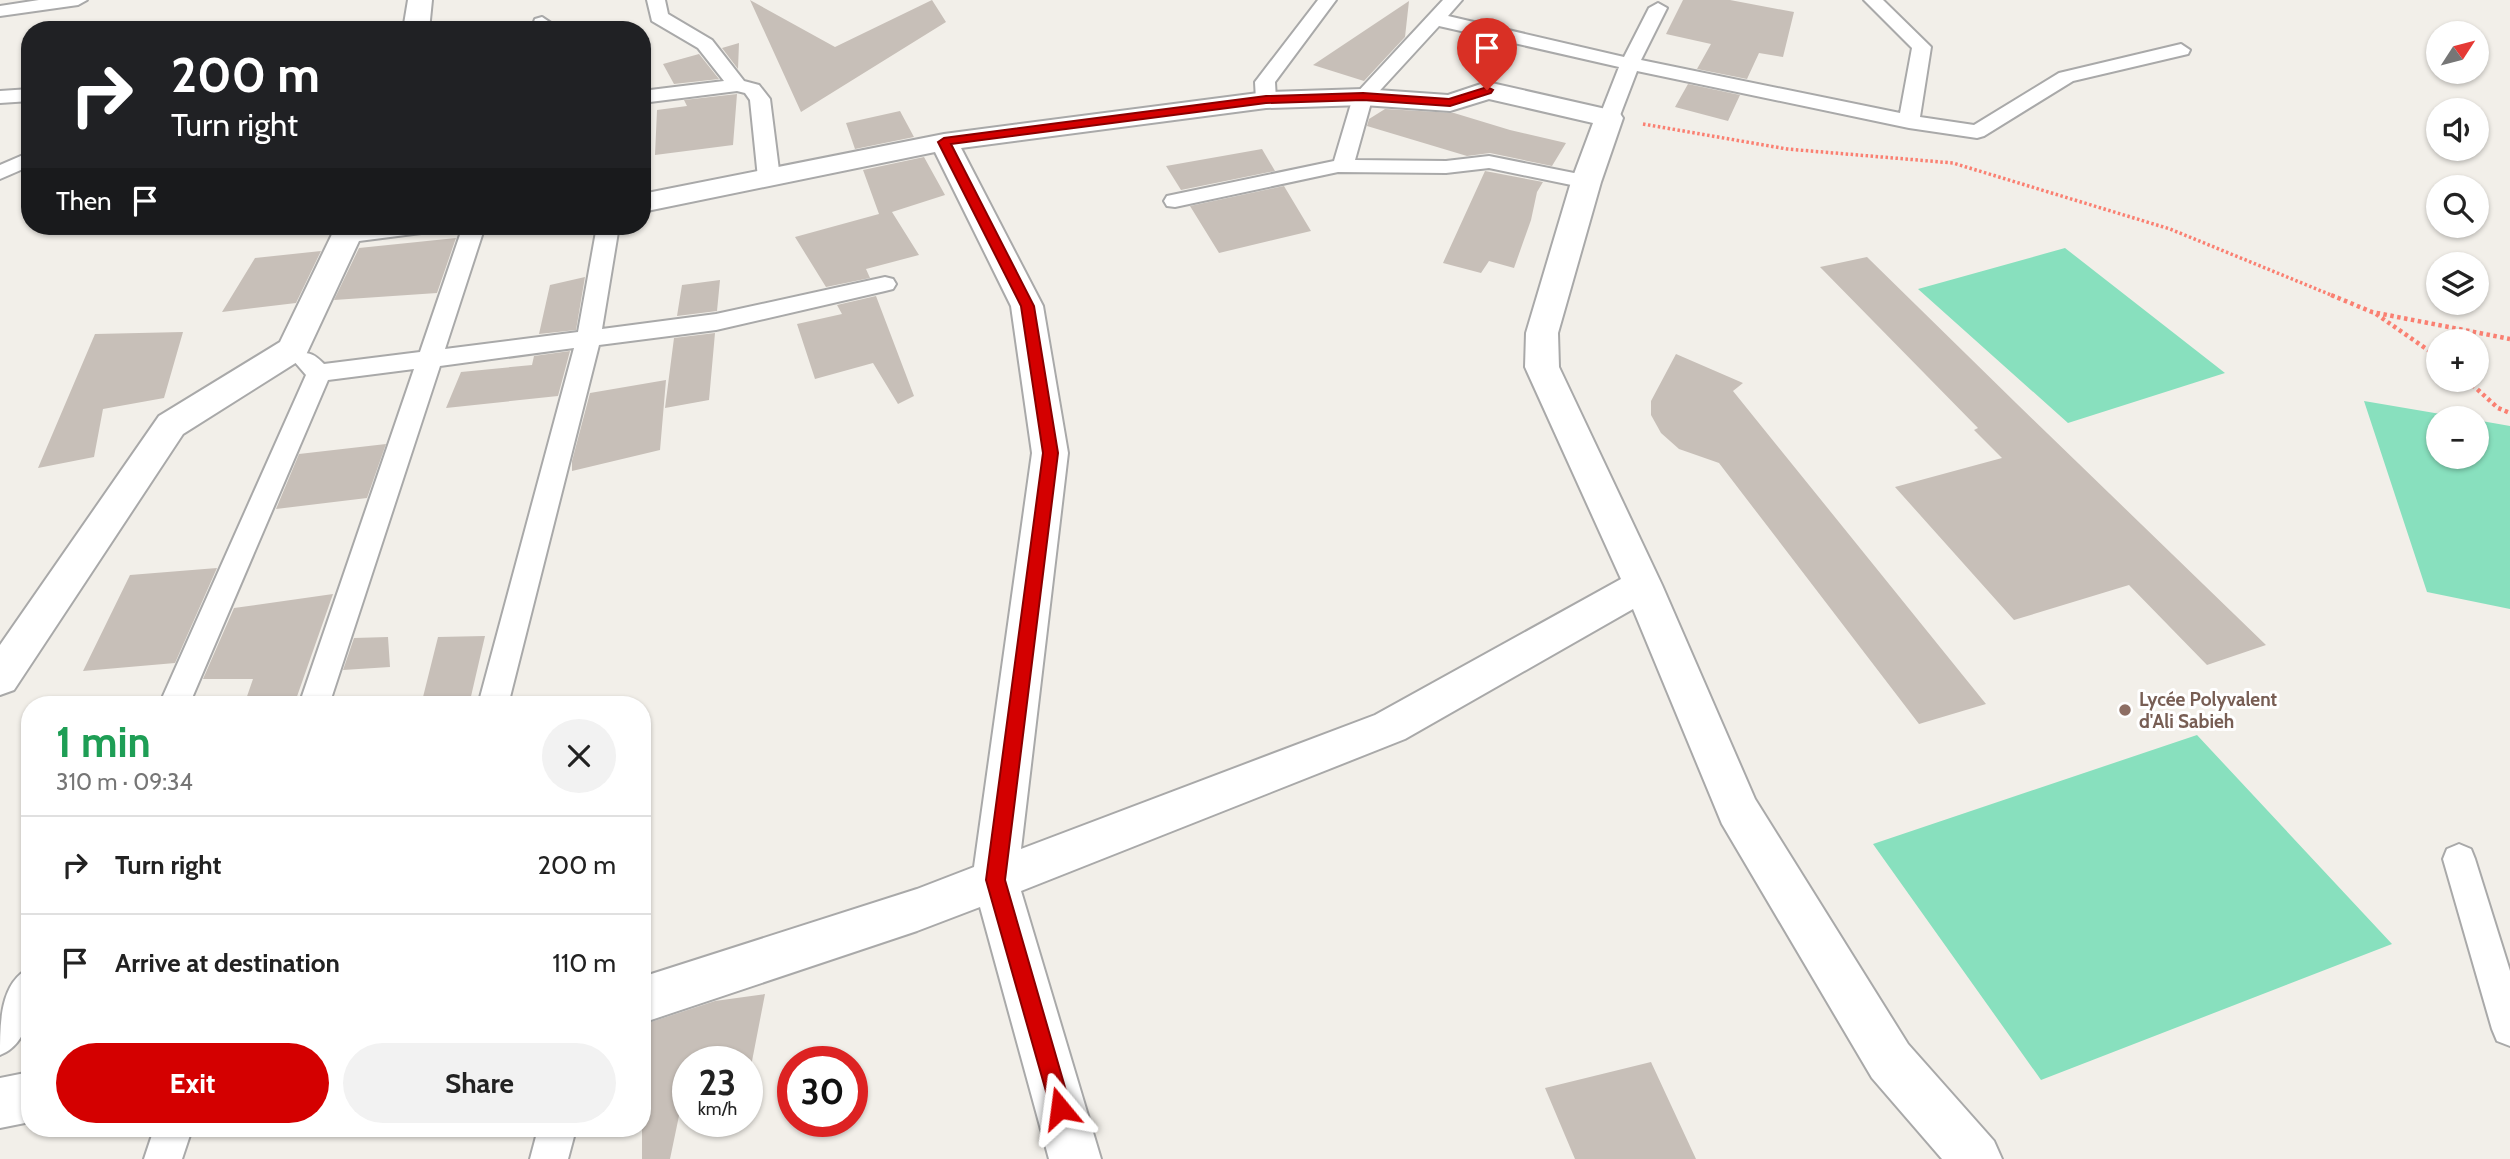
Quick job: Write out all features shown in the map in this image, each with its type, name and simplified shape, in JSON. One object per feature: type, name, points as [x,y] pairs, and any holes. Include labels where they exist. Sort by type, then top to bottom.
[{"type":"street","points":[[417,21],[420,0]]},
{"type":"street","points":[[651,201],[944,142],[1266,100],[1363,97],[1450,103],[1487,90],[1609,118],[1586,182],[1542,333],[1542,367],[1643,585],[1738,810],[1889,1061],[1976,1159]]},
{"type":"street","points":[[944,142],[1027,306],[1050,453],[995,880],[1074,1159]]},
{"type":"street","points":[[0,678],[171,425],[293,349],[346,235]]},
{"type":"street","points":[[651,997],[917,910],[1390,727],[1643,585]]},
{"type":"street","points":[[0,1102],[21,1098]]},
{"type":"lane","points":[[0,11],[78,0]]},
{"type":"lane","points":[[656,0],[659,17],[705,44],[737,85]]},
{"type":"lane","points":[[1266,100],[1265,82],[1327,0]]},
{"type":"lane","points":[[1343,166],[1363,97],[1453,0]]},
{"type":"lane","points":[[1873,0],[1922,47],[1909,122]]},
{"type":"lane","points":[[1609,118],[1630,64],[1658,8]]},
{"type":"lane","points":[[1435,19],[1630,64],[1909,122],[1977,132],[2066,77],[2182,50]]},
{"type":"lane","points":[[651,96],[737,85],[752,89],[760,99],[769,178]]},
{"type":"lane","points":[[0,97],[21,96]]},
{"type":"lane","points":[[0,173],[21,162]]},
{"type":"lane","points":[[1175,201],[1343,166],[1446,167],[1489,162],[1586,182]]},
{"type":"lane","points":[[317,696],[471,235]]},
{"type":"lane","points":[[495,696],[589,338],[606,235]]},
{"type":"lane","points":[[293,349],[320,373],[716,322],[885,284]]},
{"type":"lane","points":[[178,696],[320,373]]},
{"type":"lane","points":[[2459,859],[2510,1029]]},
{"type":"lane","points":[[0,1037],[21,1001]]},
{"type":"lane","points":[[163,1159],[170,1137]]},
{"type":"lane","points":[[549,1159],[555,1137]]},
{"type":"path","points":[[1609,118],[1787,149],[1953,163],[2170,229],[2372,312],[2510,339]]},
{"type":"path","points":[[2372,312],[2426,349]]},
{"type":"path","points":[[2480,392],[2498,408],[2510,413]]},
{"type":"green space","points":[[2065,248],[2225,373],[2068,423],[1918,289]]},
{"type":"green space","points":[[2364,401],[2426,412],[2426,469],[2489,469],[2489,422],[2510,426],[2510,609],[2427,592]]},
{"type":"green space","points":[[2197,735],[2392,944],[2041,1080],[1873,844]]},
{"type":"building","points":[[750,0],[835,47],[932,0],[946,22],[801,112]]},
{"type":"building","points":[[1683,0],[1730,0],[1794,12],[1783,57],[1759,53],[1747,79],[1697,69],[1711,44],[1666,34]]},
{"type":"building","points":[[1409,1],[1405,37],[1364,81],[1313,65]]},
{"type":"building","points":[[739,43],[738,69],[722,48]]},
{"type":"building","points":[[699,54],[719,79],[674,84],[663,64]]},
{"type":"building","points":[[1688,84],[1740,95],[1728,121],[1675,107]]},
{"type":"building","points":[[737,94],[733,145],[655,155],[657,110],[687,106],[684,100]]},
{"type":"building","points":[[1385,109],[1454,113],[1566,143],[1552,166],[1490,153],[1467,156],[1367,126],[1369,119]]},
{"type":"building","points":[[900,111],[914,137],[855,149],[846,123]]},
{"type":"building","points":[[1262,149],[1275,171],[1181,190],[1166,166]]},
{"type":"building","points":[[924,157],[945,195],[892,212],[919,255],[866,269],[870,278],[826,287],[795,237],[879,214],[863,170]]},
{"type":"building","points":[[1485,171],[1543,182],[1537,192],[1531,220],[1514,268],[1489,261],[1481,273],[1443,263]]},
{"type":"building","points":[[1284,186],[1311,231],[1219,253],[1190,206]]},
{"type":"building","points":[[456,238],[437,293],[334,300],[359,248]]},
{"type":"building","points":[[321,251],[296,303],[222,312],[255,258]]},
{"type":"building","points":[[1867,257],[2266,645],[2207,665],[2129,585],[2014,620],[1895,487],[2002,458],[1974,430],[1978,428],[1820,267]]},
{"type":"building","points":[[585,277],[576,330],[539,334],[550,285]]},
{"type":"building","points":[[720,280],[717,311],[677,316],[682,285]]},
{"type":"building","points":[[876,296],[914,396],[898,404],[873,363],[815,379],[797,324],[842,314],[837,305]]},
{"type":"building","points":[[183,332],[164,398],[103,409],[94,457],[38,468],[95,334]]},
{"type":"building","points":[[715,333],[709,400],[665,408],[674,338]]},
{"type":"building","points":[[570,351],[558,396],[446,408],[461,372],[532,365],[534,356]]},
{"type":"building","points":[[1676,354],[1743,383],[1733,391],[1986,704],[1919,724],[1719,463],[1679,449],[1661,433],[1651,415],[1651,401]]},
{"type":"building","points":[[666,380],[660,450],[572,471],[572,461],[590,393]]},
{"type":"building","points":[[386,444],[367,498],[276,509],[299,454]]},
{"type":"building","points":[[217,568],[175,663],[83,671],[130,575]]},
{"type":"building","points":[[333,594],[297,696],[247,696],[253,679],[203,679],[234,608]]},
{"type":"building","points":[[485,636],[471,696],[423,696],[438,637]]},
{"type":"building","points":[[388,637],[390,667],[343,670],[354,638]]},
{"type":"building","points":[[765,994],[755,1046],[672,1046],[672,1137],[675,1137],[670,1159],[642,1159],[642,1137],[651,1137],[651,1022],[715,1001]]},
{"type":"building","points":[[1651,1062],[1696,1159],[1575,1159],[1545,1088]]},
{"type":"place","name":"Lycée Polyvalent d'Ali Sabieh","points":[[2125,710]]},
{"type":"route","points":[[1060,1108],[995,880],[1050,453],[1027,306],[944,142],[1266,100],[1363,97],[1450,103],[1487,90]]}]
